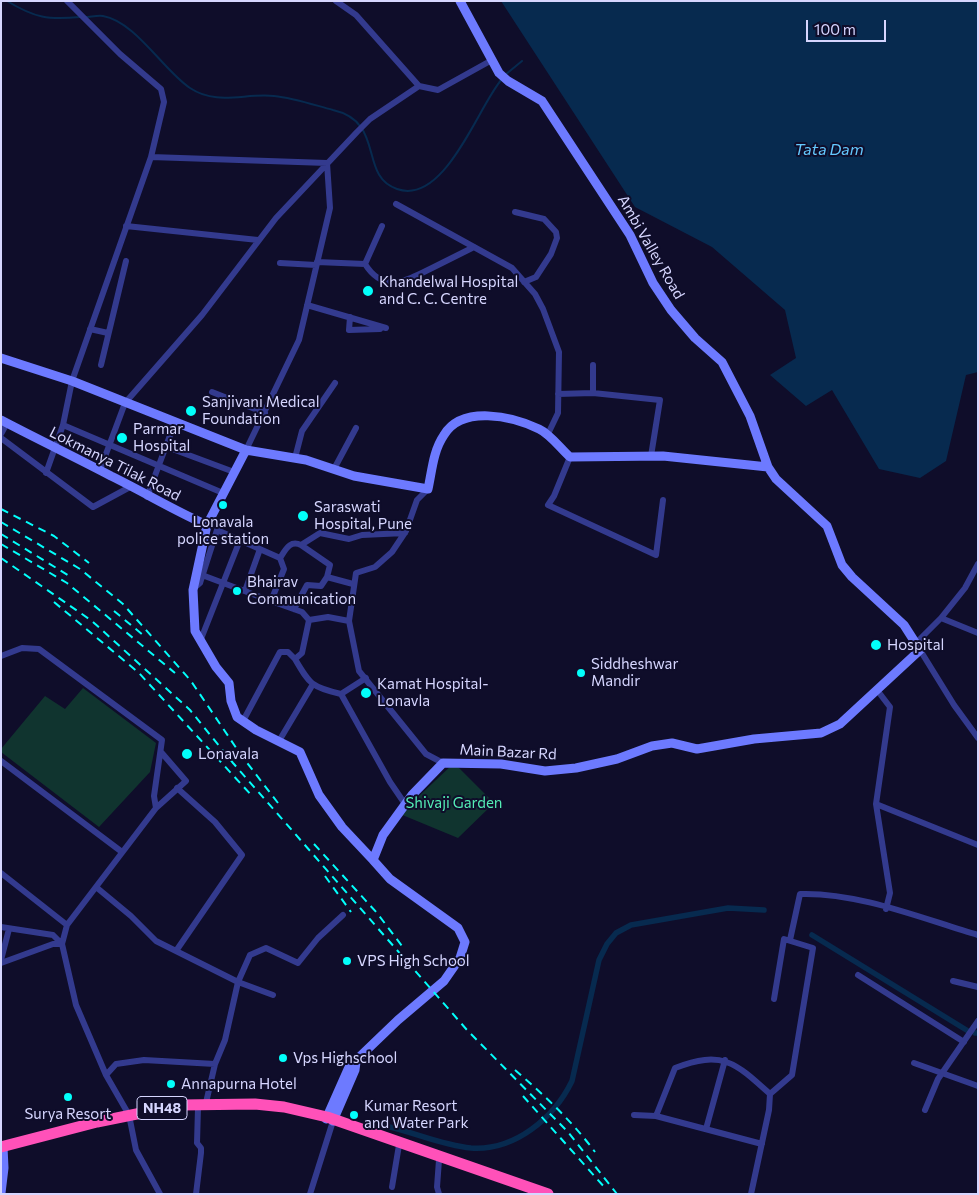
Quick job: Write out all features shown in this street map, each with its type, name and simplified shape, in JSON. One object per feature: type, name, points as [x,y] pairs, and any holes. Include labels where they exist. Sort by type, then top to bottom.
[{"type":"highway","name":"NH48","points":[[2,1149],[181,1105],[203,1107],[284,1107],[330,1119],[548,1194]]},
{"type":"highway","name":"NH48","points":[[330,1119],[539,1194]]},
{"type":"main road","name":"Ambi Valley Road","points":[[460,1],[499,73],[508,81],[542,101],[630,235],[653,283],[662,297],[695,338],[722,362],[750,416],[768,467],[776,479],[827,526],[842,565],[852,577],[904,626],[918,646]]},
{"type":"main road","points":[[1,358],[72,381],[246,450],[295,458],[354,476],[428,490],[435,452],[444,434],[458,419],[479,416],[505,418],[540,429],[570,457],[651,456],[708,459],[768,467]]},
{"type":"main road","name":"Lokmanya Tilak Road","points":[[4,421],[55,449],[100,470],[147,497],[207,525]]},
{"type":"main road","points":[[246,450],[207,525],[193,590],[195,631],[216,667],[230,683],[230,701],[238,717],[300,752],[319,795],[342,827],[390,878],[458,928],[465,942],[460,958],[444,981],[349,1067],[330,1119]]},
{"type":"main road","name":"Main Bazar Rd","points":[[373,860],[383,835],[400,814],[405,804],[443,763],[501,764],[544,771],[616,759],[652,746],[672,743],[697,749],[754,739],[821,733],[840,724],[877,690],[918,646]]},
{"type":"main road","points":[[1,1192],[4,1168],[2,1149]]},
{"type":"street","points":[[336,1],[356,15],[419,86],[438,90],[492,60]]},
{"type":"street","points":[[46,473],[63,425],[72,381],[151,157],[164,102],[161,89],[91,27],[69,4]]},
{"type":"street","points":[[100,470],[124,403],[202,315],[258,240],[327,163],[370,119],[419,86]]},
{"type":"street","points":[[151,157],[327,163]]},
{"type":"street","points":[[246,450],[299,340],[330,208],[327,163]]},
{"type":"street","points":[[396,204],[512,268],[535,294],[560,352],[558,413],[547,436]]},
{"type":"street","points":[[515,212],[544,219],[556,232],[557,238],[551,254],[536,277],[524,282]]},
{"type":"street","points":[[126,226],[258,240]]},
{"type":"street","points":[[365,264],[382,226]]},
{"type":"street","points":[[365,264],[372,275],[390,283],[405,282],[474,247]]},
{"type":"street","points":[[101,365],[126,261]]},
{"type":"street","points":[[280,263],[365,264]]},
{"type":"street","points":[[307,304],[350,317],[359,320],[386,328],[349,330],[350,317]]},
{"type":"street","points":[[90,329],[108,333]]},
{"type":"street","points":[[593,366],[593,393]]},
{"type":"street","points":[[295,458],[302,431],[335,383]]},
{"type":"street","points":[[212,392],[265,413]]},
{"type":"street","points":[[558,394],[593,393],[660,400],[651,456]]},
{"type":"street","points":[[4,421],[1,436],[46,473],[93,507],[130,487]]},
{"type":"street","points":[[147,497],[175,422]]},
{"type":"street","points":[[63,425],[224,493]]},
{"type":"street","points":[[334,469],[356,428]]},
{"type":"street","points":[[167,447],[234,472]]},
{"type":"street","points":[[570,457],[554,496],[548,505],[656,555],[663,500]]},
{"type":"street","points":[[428,490],[416,500],[404,533],[392,552],[375,567],[356,572],[349,621],[359,671],[426,754],[443,763]]},
{"type":"street","name":"Lokmanya Tilak Road","points":[[207,525],[280,558]]},
{"type":"street","points":[[193,590],[200,583],[217,530]]},
{"type":"street","points":[[301,545],[320,533],[349,539],[362,535],[404,533]]},
{"type":"street","points":[[201,639],[240,540]]},
{"type":"street","points":[[271,601],[284,569],[280,558],[289,545],[296,543],[330,565],[322,586],[307,585],[294,609]]},
{"type":"street","points":[[245,591],[260,549]]},
{"type":"street","points":[[978,564],[965,588],[918,646],[954,705],[978,738]]},
{"type":"street","points":[[202,575],[302,612],[309,620]]},
{"type":"street","points":[[327,577],[353,584]]},
{"type":"street","points":[[309,620],[328,617],[349,621]]},
{"type":"street","points":[[941,618],[978,633]]},
{"type":"street","points":[[295,659],[302,653],[309,620]]},
{"type":"street","points":[[1,656],[22,648],[39,649],[162,740],[154,796],[156,808]]},
{"type":"street","points":[[243,721],[280,652],[288,652],[295,659],[307,681],[323,690],[342,694],[366,678]]},
{"type":"street","points":[[279,741],[313,684]]},
{"type":"street","points":[[877,690],[890,707],[876,804],[890,892],[886,909]]},
{"type":"street","points":[[342,694],[390,782],[405,804]]},
{"type":"street","points":[[160,1194],[136,1150],[130,1116],[106,1075],[76,1005],[62,944],[67,926],[122,852],[156,808],[186,780],[161,752]]},
{"type":"street","points":[[1,761],[122,852]]},
{"type":"street","points":[[176,951],[242,855],[215,822],[177,788]]},
{"type":"street","points":[[876,804],[978,845]]},
{"type":"street","points":[[1,873],[67,926]]},
{"type":"street","points":[[96,887],[131,916],[156,941],[238,982],[273,995]]},
{"type":"street","points":[[790,940],[800,894],[818,893],[886,909],[978,935]]},
{"type":"street","points":[[196,1194],[201,1153],[201,1148],[197,1143],[203,1107],[215,1064],[225,1040],[238,982],[250,955],[266,948],[298,963],[318,938],[343,915]]},
{"type":"street","points":[[1,927],[53,935],[62,944]]},
{"type":"street","points":[[1,961],[9,928]]},
{"type":"street","points":[[751,1194],[770,1094],[792,1074],[813,948],[784,939],[774,999]]},
{"type":"street","points":[[1,961],[53,944],[62,944]]},
{"type":"street","points":[[858,975],[964,1042]]},
{"type":"street","points":[[953,981],[978,987]]},
{"type":"street","points":[[925,1110],[942,1073],[978,1021]]},
{"type":"street","points":[[106,1075],[116,1064],[144,1060],[215,1064]]},
{"type":"street","points":[[656,1116],[675,1068],[698,1060],[725,1060],[748,1073],[770,1094]]},
{"type":"street","points":[[706,1129],[725,1060]]},
{"type":"street","points":[[914,1063],[978,1086]]},
{"type":"street","points":[[634,1114],[656,1116],[762,1144]]},
{"type":"street","points":[[310,1194],[330,1119]]},
{"type":"street","points":[[392,1187],[399,1145]]},
{"type":"street","points":[[439,1194],[437,1187],[440,1160]]},
{"type":"green space","points":[[83,688],[156,743],[150,772],[99,827],[1,752],[1,749],[45,696],[65,709]]},
{"type":"green space","name":"Shivaji Garden","points":[[454,763],[494,803],[458,838],[400,814]]},
{"type":"water","name":"Tata Dam","points":[[501,1],[978,1],[978,372],[966,375],[946,461],[920,478],[879,469],[832,390],[806,406],[770,375],[796,358],[785,310],[712,247],[635,207]]},
{"type":"waterway","points":[[7,1],[26,11],[50,18],[80,17]]},
{"type":"waterway","points":[[85,17],[103,16],[127,27],[180,80],[200,93],[221,98],[281,97],[349,116],[360,126],[366,137],[378,173],[385,182],[397,189],[414,190],[430,183],[445,169],[502,79]]},
{"type":"waterway","points":[[505,75],[522,61]]},
{"type":"waterway","points":[[381,1125],[448,1144],[471,1148],[487,1148],[518,1138],[544,1119],[564,1095],[572,1081],[599,960],[607,944],[616,933],[631,925],[728,908],[764,910]]},
{"type":"waterway","points":[[812,935],[968,1031]]},
{"type":"railway","points":[[1,509],[54,536],[89,563]]},
{"type":"railway","points":[[1,522],[80,569],[123,604],[191,681],[241,755],[278,803]]},
{"type":"railway","points":[[1,534],[71,577]]},
{"type":"railway","points":[[1,544],[67,583],[175,673]]},
{"type":"railway","points":[[1,558],[92,621],[190,710],[233,763],[467,1030],[568,1132],[617,1194]]},
{"type":"railway","points":[[54,602],[139,673],[253,797]]},
{"type":"railway","points":[[114,611],[143,635]]},
{"type":"railway","points":[[314,844],[377,913],[402,946]]},
{"type":"railway","points":[[325,876],[351,912]]},
{"type":"railway","points":[[515,1070],[557,1109],[595,1152]]},
{"type":"railway","points":[[523,1096],[606,1189]]},
{"type":"place","name":"Khandelwal Hospital and C. C. Centre","points":[[368,291]]},
{"type":"place","name":"Sanjivani Medical Foundation","points":[[191,411]]},
{"type":"place","name":"Parmar Hospital","points":[[122,438]]},
{"type":"place","name":"Lonavala police station","points":[[223,505]]},
{"type":"place","name":"Saraswati Hospital, Pune","points":[[303,516]]},
{"type":"place","name":"Bhairav Communication","points":[[237,591]]},
{"type":"place","name":"Hospital","points":[[876,645]]},
{"type":"place","name":"Siddheshwar Mandir","points":[[581,673]]},
{"type":"place","name":"Kamat Hospital- Lonavla","points":[[366,693]]},
{"type":"place","name":"Lonavala","points":[[187,754]]},
{"type":"place","name":"VPS High School","points":[[347,961]]},
{"type":"place","name":"Vps Highschool","points":[[283,1058]]},
{"type":"place","name":"Annapurna Hotel","points":[[171,1084]]},
{"type":"place","name":"Surya Resort","points":[[68,1097]]},
{"type":"place","name":"Kumar Resort and Water Park","points":[[354,1115]]}]
